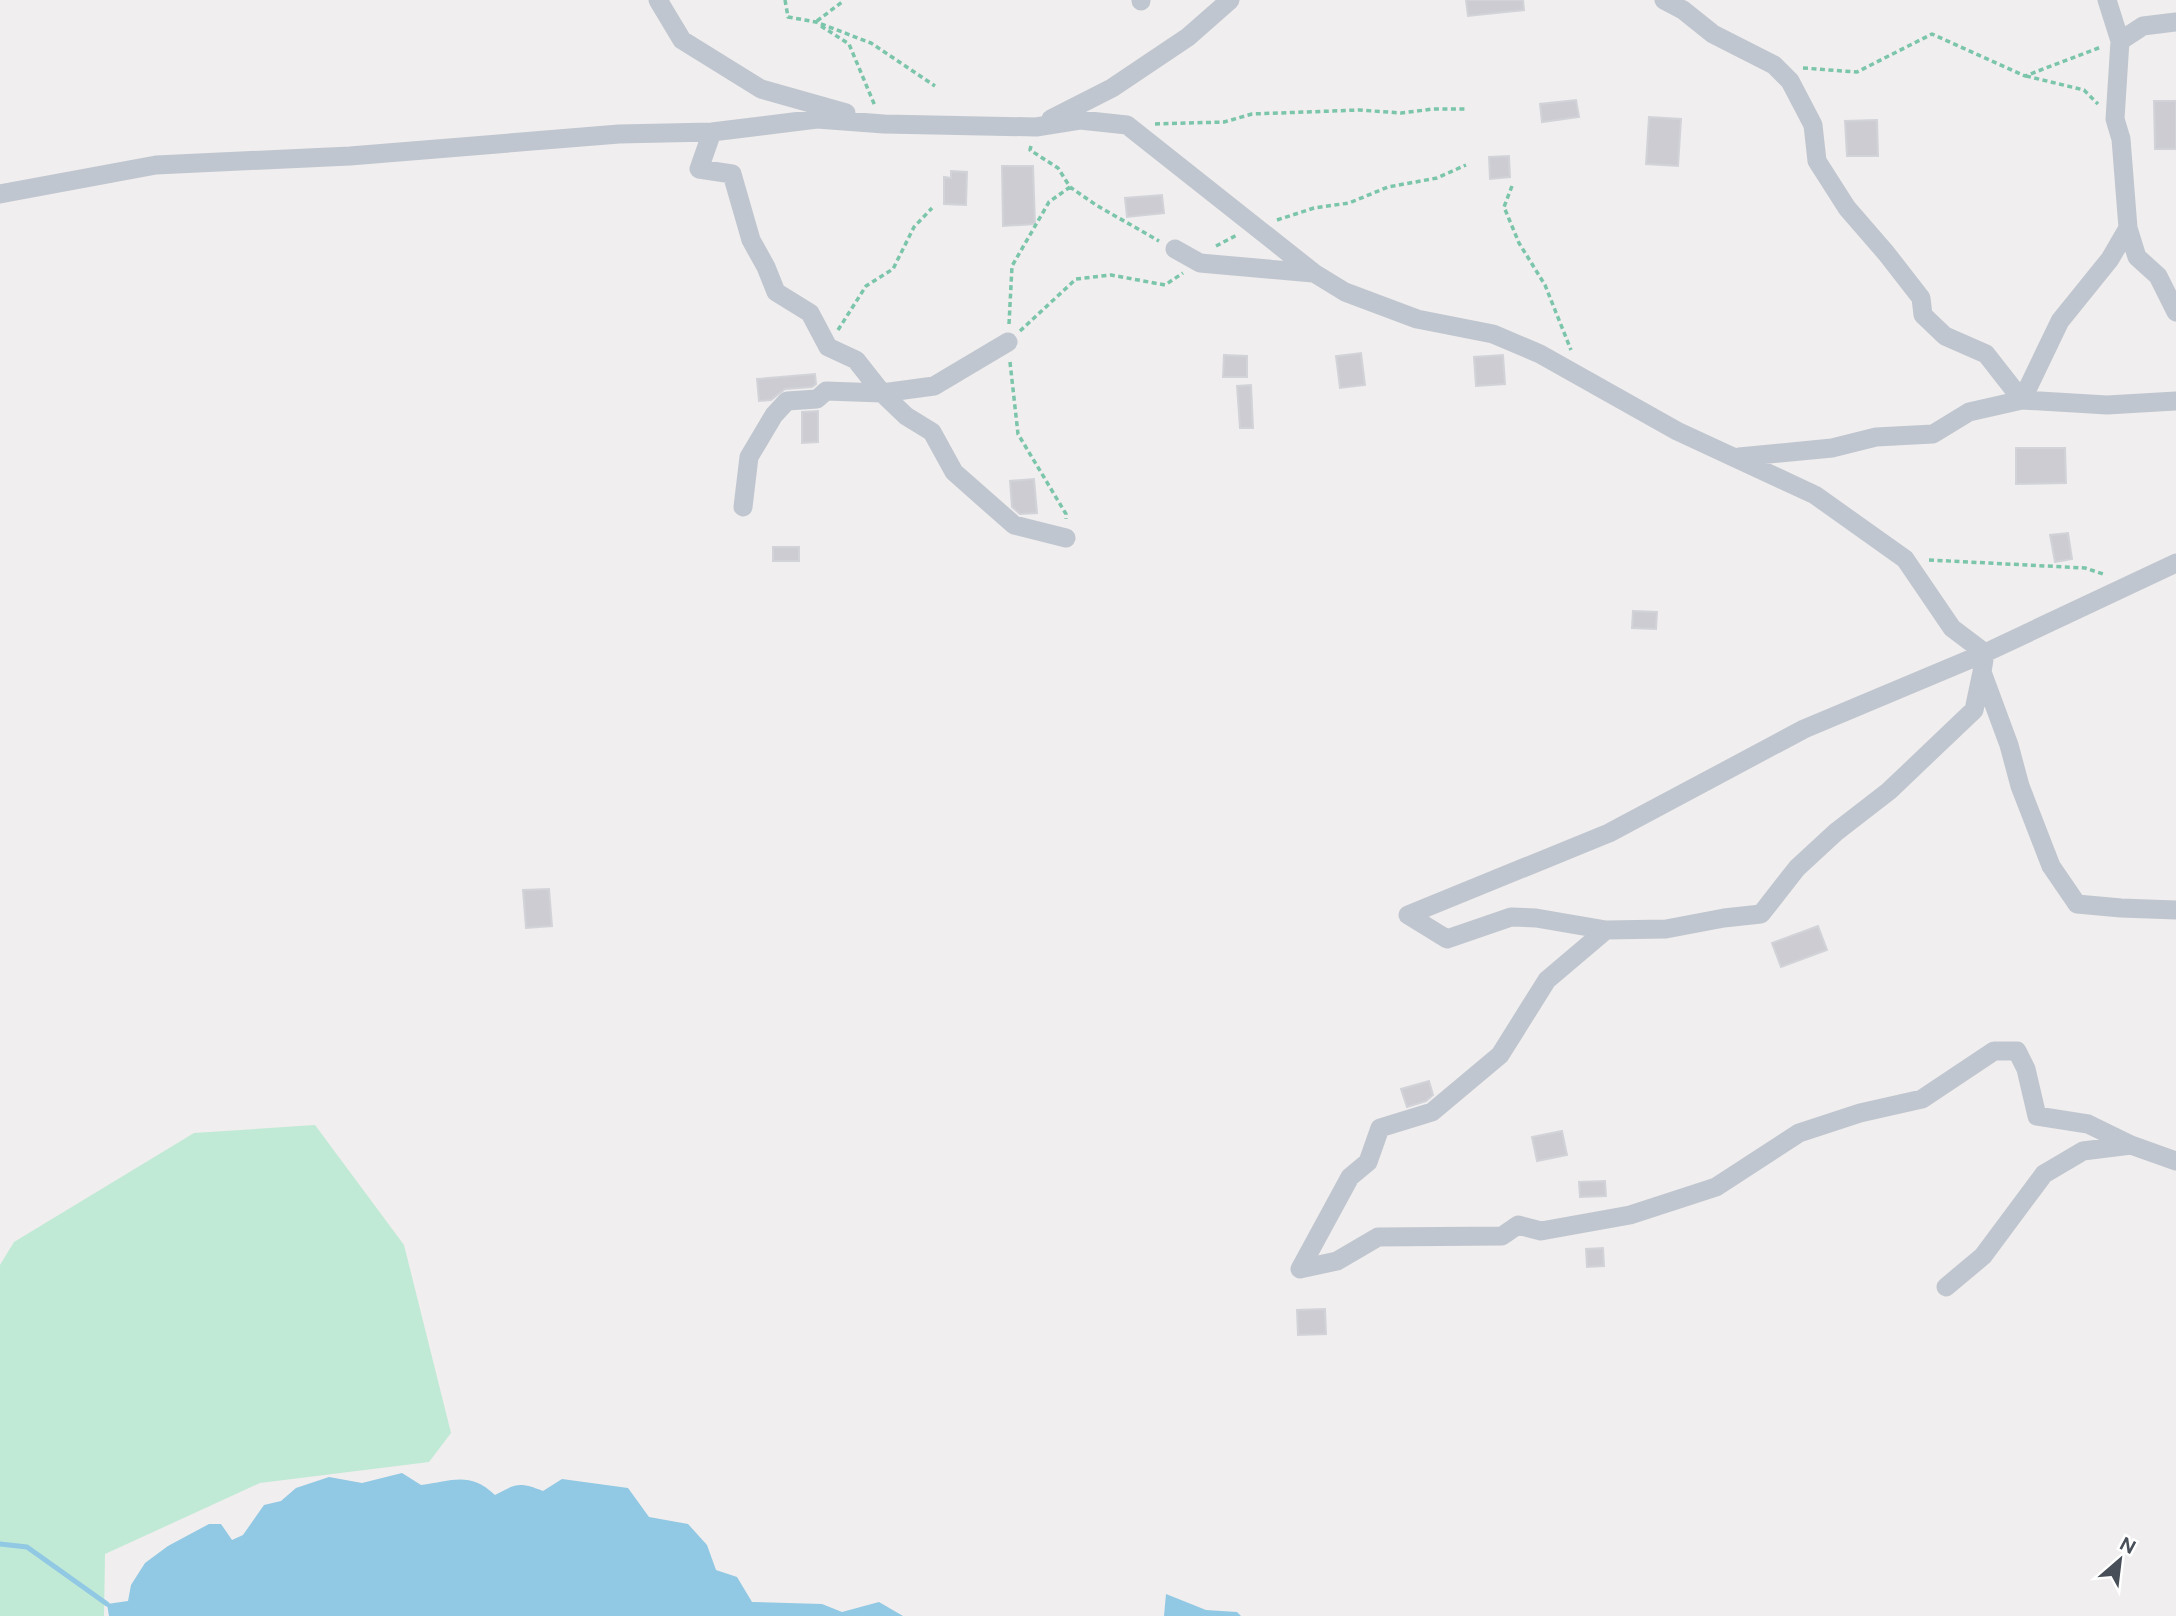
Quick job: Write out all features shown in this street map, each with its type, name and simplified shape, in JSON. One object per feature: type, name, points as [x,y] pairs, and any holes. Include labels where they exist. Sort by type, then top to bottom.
[{"type":"street","points":[[658,0],[682,40],[761,89],[884,124]]},
{"type":"street","points":[[1036,127],[1112,88],[1188,37],[1230,0]]},
{"type":"street","points":[[1664,0],[1683,10],[1713,34],[1774,65],[1790,81],[1813,125],[1817,160],[1847,208],[1921,298],[1923,315],[1945,336],[1986,354],[2022,400]]},
{"type":"street","points":[[2107,0],[2120,41],[2115,119],[2121,139],[2128,228],[2137,257],[2158,276],[2176,312]]},
{"type":"street","points":[[2120,41],[2143,26],[2176,22]]},
{"type":"street","points":[[0,194],[156,165],[350,156],[619,134],[712,132],[817,119],[884,124],[1036,127],[1080,120],[1127,125],[1314,273],[1345,292],[1417,319],[1493,334],[1540,354],[1665,425],[1815,495],[1905,559],[1952,628],[1983,662],[2020,786],[2051,866],[2077,904],[2176,910]]},
{"type":"street","points":[[712,132],[699,169],[732,174],[751,240],[776,292],[810,313],[828,347],[856,360],[881,393],[906,416],[932,432],[954,472],[1014,525],[1066,538]]},
{"type":"street","points":[[2022,400],[2060,321],[2110,258],[2128,228]]},
{"type":"street","points":[[1175,249],[1199,263],[1314,273]]},
{"type":"street","points":[[743,507],[749,457],[774,415],[787,401],[817,399],[826,391],[881,393],[934,386],[1008,342]]},
{"type":"street","points":[[1738,458],[1832,448],[1876,437],[1933,434],[1969,412],[2022,400],[2108,405],[2176,401]]},
{"type":"street","points":[[1983,662],[1974,709],[1889,791],[1836,831],[1807,859],[1762,914],[1666,929],[1606,930],[1536,918],[1511,917],[1447,939],[1408,915],[1609,833],[1804,729],[1983,662],[2176,563]]},
{"type":"street","points":[[1606,930],[1548,980],[1500,1055],[1432,1112],[1380,1128],[1368,1162],[1350,1177],[1300,1269],[1337,1261],[1378,1237],[1502,1236],[1518,1225],[1541,1231],[1630,1215],[1716,1187],[1799,1133],[1860,1113],[1922,1099],[1994,1051],[2017,1051],[2026,1069],[2037,1116],[2088,1124],[2131,1145],[2176,1161]]},
{"type":"street","points":[[1946,1287],[1983,1256],[2044,1174],[2083,1151],[2131,1145]]},
{"type":"path","points":[[785,0],[788,17],[816,22],[871,43],[935,86]]},
{"type":"path","points":[[816,22],[842,0]]},
{"type":"path","points":[[816,22],[849,44],[884,124]]},
{"type":"path","points":[[1774,65],[1857,72],[1932,34],[2025,76],[2084,90],[2115,119]]},
{"type":"path","points":[[2025,76],[2120,41]]},
{"type":"path","points":[[1127,125],[1224,122],[1252,114],[1359,110],[1401,113],[1466,109]]},
{"type":"path","points":[[1036,127],[1030,150],[1058,168],[1070,187],[1096,205],[1175,249]]},
{"type":"path","points":[[1008,342],[1076,279],[1111,275],[1164,285],[1199,263],[1218,244],[1254,227],[1314,208],[1349,203],[1388,187],[1437,178],[1466,165]]},
{"type":"path","points":[[1512,186],[1504,207],[1519,243],[1545,285],[1568,345],[1584,377]]},
{"type":"path","points":[[1066,538],[1066,514],[1017,434],[1008,342],[1012,266],[1049,202],[1070,187]]},
{"type":"path","points":[[828,347],[866,286],[893,269],[914,227],[932,208]]},
{"type":"path","points":[[1905,559],[2085,568],[2131,584]]},
{"type":"green space","points":[[315,1125],[404,1245],[451,1433],[429,1462],[260,1483],[105,1554],[104,1616],[0,1616],[0,1265],[14,1242],[194,1133]]},
{"type":"water","points":[[402,1473],[421,1485],[469,1480],[495,1495],[519,1485],[543,1491],[562,1479],[628,1488],[649,1517],[688,1524],[707,1545],[716,1570],[737,1577],[752,1602],[822,1604],[842,1612],[879,1602],[903,1616],[109,1616],[107,1604],[128,1601],[131,1585],[145,1563],[168,1546],[209,1524],[221,1524],[232,1540],[243,1535],[264,1505],[281,1501],[296,1488],[329,1477],[362,1483]]},
{"type":"water","points":[[1166,1594],[1206,1610],[1237,1612],[1241,1616],[1164,1616]]},
{"type":"building","points":[[1466,0],[1523,0],[1524,10],[1468,16]]},
{"type":"building","points":[[1576,100],[1579,117],[1542,122],[1540,104]]},
{"type":"building","points":[[2154,101],[2176,101],[2176,149],[2155,149]]},
{"type":"building","points":[[1649,117],[1681,119],[1678,166],[1646,164]]},
{"type":"building","points":[[1877,120],[1878,156],[1847,156],[1845,121]]},
{"type":"building","points":[[1509,156],[1510,177],[1490,179],[1489,157]]},
{"type":"building","points":[[1002,166],[1033,166],[1035,224],[1003,226]]},
{"type":"building","points":[[951,171],[967,172],[966,205],[944,204],[944,177],[951,178]]},
{"type":"building","points":[[1162,195],[1164,213],[1127,217],[1125,198]]},
{"type":"building","points":[[1361,353],[1365,385],[1340,388],[1336,356]]},
{"type":"building","points":[[1224,355],[1247,356],[1247,377],[1223,377]]},
{"type":"building","points":[[1503,355],[1505,384],[1476,386],[1474,357]]},
{"type":"building","points":[[815,374],[816,384],[812,387],[785,389],[771,400],[759,401],[757,379]]},
{"type":"building","points":[[1251,385],[1253,428],[1240,428],[1237,386]]},
{"type":"building","points":[[818,411],[818,442],[802,443],[802,412]]},
{"type":"building","points":[[2016,448],[2065,448],[2066,483],[2016,484]]},
{"type":"building","points":[[1034,479],[1037,513],[1020,514],[1012,507],[1010,481]]},
{"type":"building","points":[[2068,533],[2072,559],[2055,562],[2050,535]]},
{"type":"building","points":[[773,547],[799,547],[799,561],[773,561]]},
{"type":"building","points":[[1633,611],[1657,612],[1656,629],[1632,628]]},
{"type":"building","points":[[549,889],[552,926],[526,928],[523,890]]},
{"type":"building","points":[[1818,926],[1827,950],[1781,967],[1772,943]]},
{"type":"building","points":[[1429,1081],[1433,1095],[1426,1101],[1407,1107],[1401,1089]]},
{"type":"building","points":[[1562,1131],[1567,1155],[1537,1161],[1532,1137]]},
{"type":"building","points":[[1605,1181],[1606,1196],[1580,1197],[1579,1182]]},
{"type":"building","points":[[1603,1248],[1604,1266],[1587,1267],[1586,1249]]},
{"type":"building","points":[[1325,1309],[1326,1334],[1298,1335],[1297,1310]]},
{"type":"waterway","points":[[0,1544],[27,1547],[107,1604]]}]
